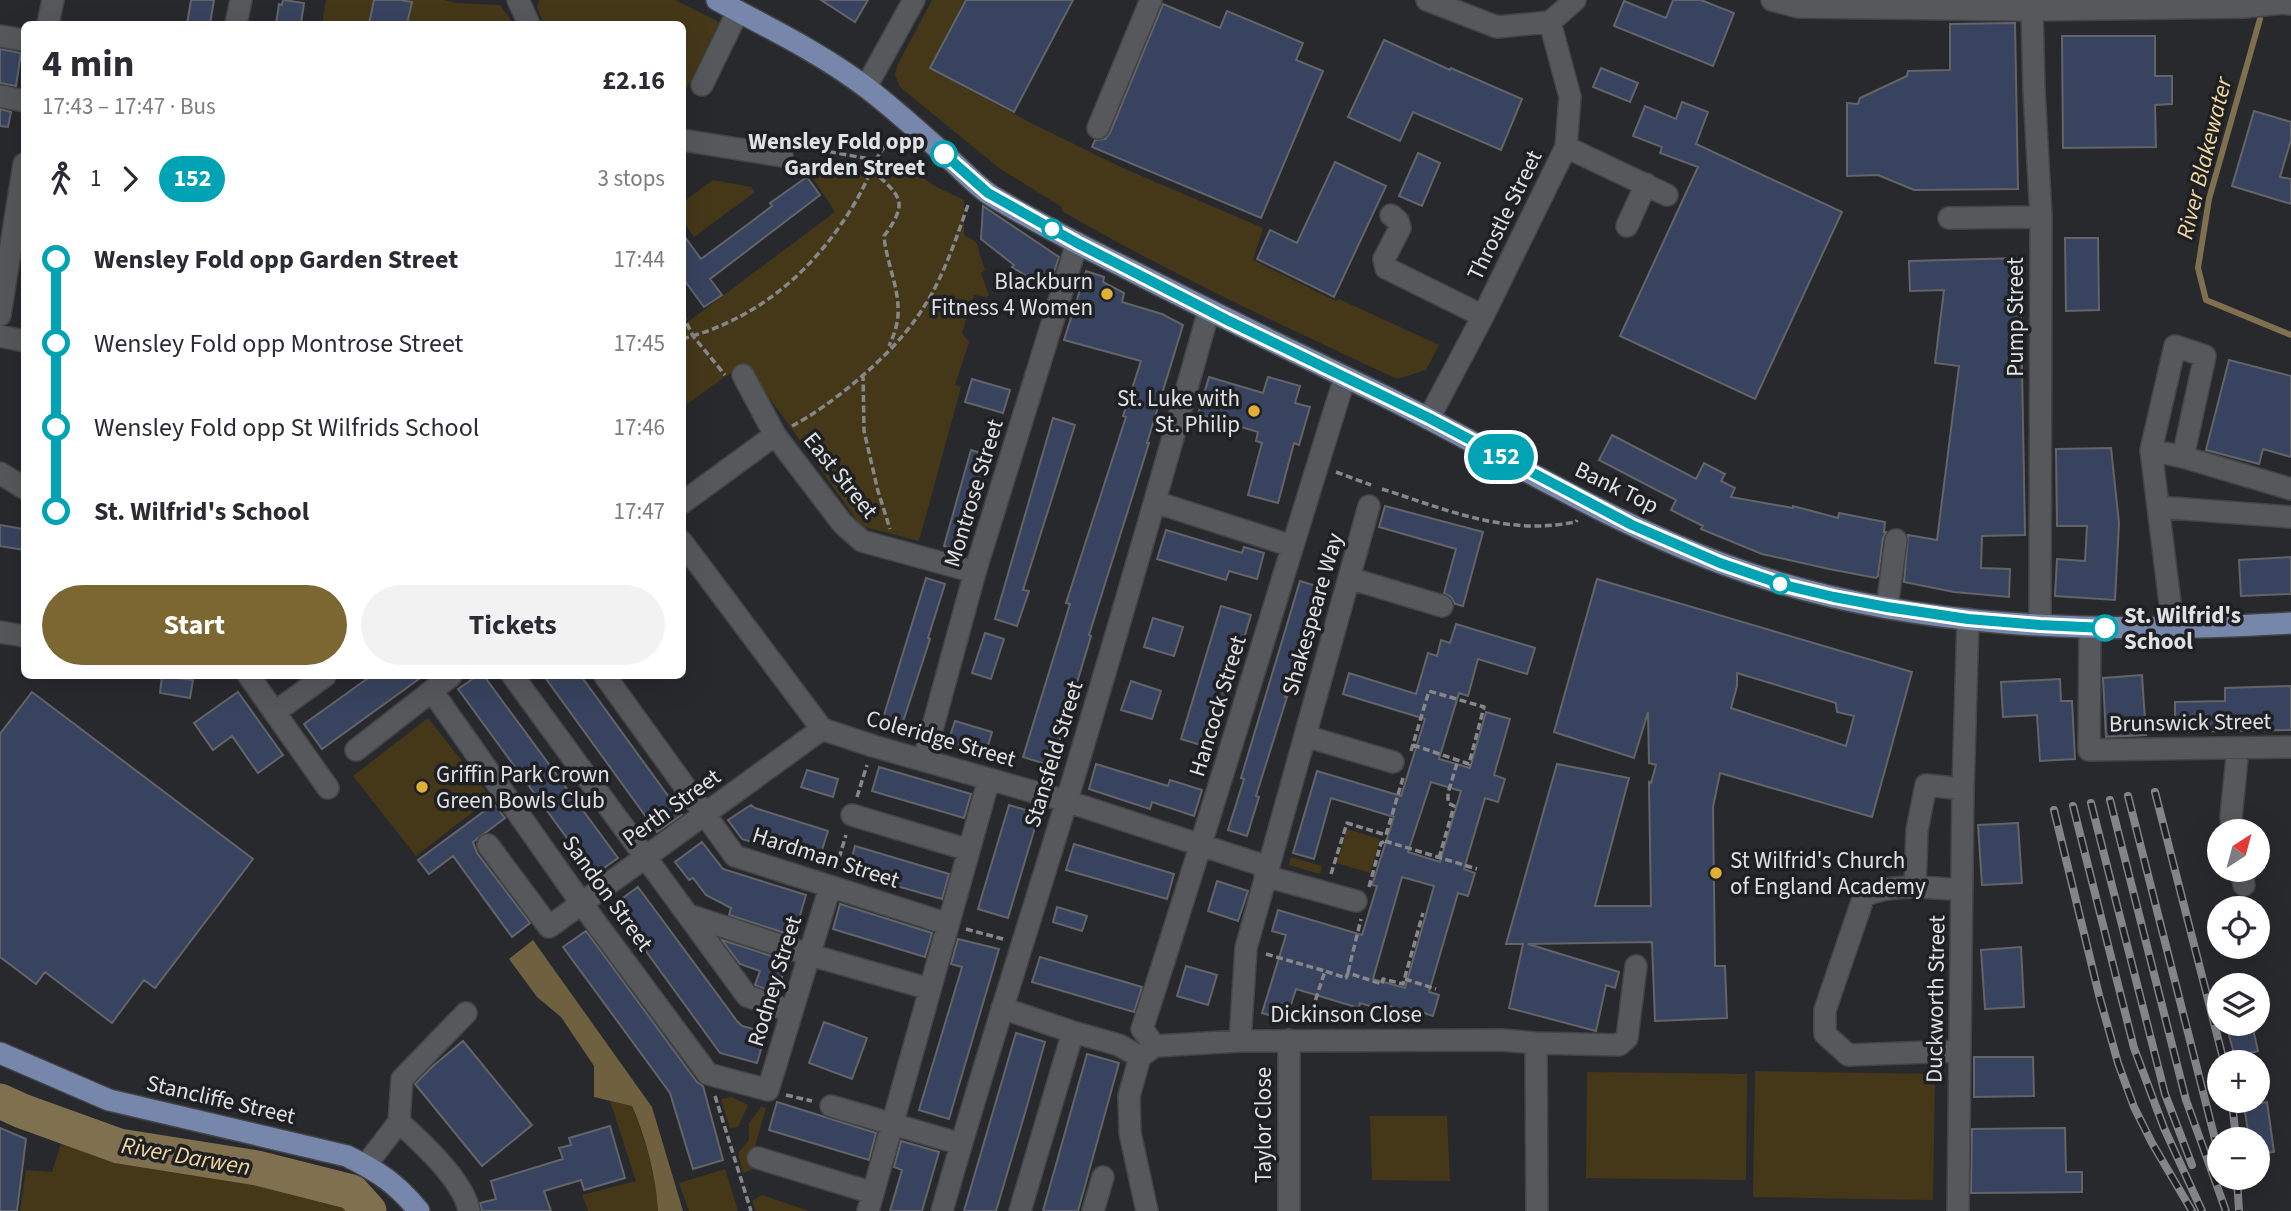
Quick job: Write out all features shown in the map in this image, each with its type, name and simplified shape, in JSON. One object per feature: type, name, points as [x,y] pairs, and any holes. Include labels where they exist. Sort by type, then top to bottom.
[{"type":"main road","name":"Bank Top","points":[[717,0],[800,45],[866,87],[988,193],[1077,243],[1429,418],[1632,525],[1732,568],[1784,585],[1834,597],[1968,619],[2090,628],[2291,623]]},
{"type":"main road","name":"Stancliffe Street","points":[[0,1053],[109,1100],[347,1156],[377,1170],[402,1191],[419,1211]]},
{"type":"street","points":[[48,21],[52,0]]},
{"type":"street","points":[[237,21],[241,0]]},
{"type":"street","points":[[517,0],[528,21]]},
{"type":"street","points":[[866,87],[914,0]]},
{"type":"street","points":[[1098,128],[1151,0]]},
{"type":"street","points":[[1427,0],[1497,27],[1550,22],[1575,0]]},
{"type":"street","points":[[1772,0],[1798,7],[2008,5],[2032,10],[2291,4]]},
{"type":"street","name":"Pump Street","points":[[2032,10],[2041,217],[2040,625]]},
{"type":"street","points":[[702,85],[738,11]]},
{"type":"street","name":"Throstle Street","points":[[1429,418],[1483,316],[1566,147],[1570,97],[1550,22]]},
{"type":"street","points":[[0,36],[21,40]]},
{"type":"street","points":[[0,96],[21,100]]},
{"type":"street","points":[[686,141],[782,156]]},
{"type":"street","points":[[1566,147],[1667,195]]},
{"type":"street","points":[[0,315],[21,183]]},
{"type":"street","points":[[1627,226],[1646,184]]},
{"type":"street","points":[[1391,215],[1401,228],[1384,260],[1385,268],[1483,316]]},
{"type":"street","points":[[1949,218],[2041,217]]},
{"type":"street","name":"Montrose Street","points":[[924,759],[975,572],[1077,243]]},
{"type":"street","name":"Stansfeld Street","points":[[942,1211],[1155,502],[1209,310]]},
{"type":"street","points":[[0,336],[21,340]]},
{"type":"street","points":[[2173,627],[2151,450],[2175,346],[2205,356],[2183,457]]},
{"type":"street","name":"East Street","points":[[743,375],[775,435],[842,523],[862,541],[975,572]]},
{"type":"street","name":"Hancock Street","points":[[1148,1051],[1142,1029],[1202,845],[1345,377]]},
{"type":"street","points":[[686,500],[775,435]]},
{"type":"street","points":[[2151,450],[2291,489]]},
{"type":"street","points":[[0,472],[21,486]]},
{"type":"street","points":[[1155,502],[1292,545]]},
{"type":"street","name":"Shakespeare Way","points":[[1240,1041],[1246,948],[1369,506]]},
{"type":"street","points":[[2158,507],[2291,517]]},
{"type":"street","points":[[1887,607],[1896,540]]},
{"type":"street","points":[[686,547],[822,729]]},
{"type":"street","points":[[1349,578],[1441,606]]},
{"type":"street","name":"Duckworth Street","points":[[1958,1211],[1963,789],[1968,619]]},
{"type":"street","name":"Brunswick Street","points":[[2090,628],[2090,750],[2291,747]]},
{"type":"street","points":[[0,632],[21,636]]},
{"type":"street","points":[[251,679],[328,788]]},
{"type":"street","points":[[275,712],[321,679]]},
{"type":"street","points":[[356,750],[447,679]]},
{"type":"street","points":[[515,679],[747,996],[792,1012]]},
{"type":"street","name":"Hardman Street","points":[[606,679],[735,856],[947,924]]},
{"type":"street","name":"Sandon Street","points":[[432,691],[582,904],[708,1074]]},
{"type":"street","name":"Coleridge Street","points":[[822,729],[1066,801],[1202,845],[1267,871]]},
{"type":"street","name":"Perth Street","points":[[488,845],[550,927],[822,729]]},
{"type":"street","points":[[1305,736],[1393,762]]},
{"type":"street","points":[[2231,819],[2238,748]]},
{"type":"street","points":[[758,1158],[870,1202],[989,779]]},
{"type":"street","points":[[1915,887],[1917,830],[1926,785],[1963,789]]},
{"type":"street","points":[[852,815],[969,850]]},
{"type":"street","points":[[1267,871],[1356,901]]},
{"type":"street","name":"Rodney Street","points":[[768,1090],[830,887]]},
{"type":"street","points":[[1960,1051],[1848,1055],[1825,1034],[1825,1010],[1864,896],[1873,891],[1915,887],[1962,890]]},
{"type":"street","points":[[688,915],[810,955],[930,989]]},
{"type":"street","name":"Dickinson Close","points":[[1002,1009],[1073,1032],[1148,1051],[1240,1041],[1296,1040],[1502,1040],[1619,1045],[1627,1038],[1636,966]]},
{"type":"street","points":[[366,1165],[399,1122],[402,1079],[466,1013]]},
{"type":"street","points":[[1020,1211],[1073,1032]]},
{"type":"street","name":"Taylor Close","points":[[1289,1211],[1296,1040]]},
{"type":"street","points":[[1536,1043],[1536,1211]]},
{"type":"street","points":[[1147,1211],[1130,1133],[1129,1096],[1148,1051]]},
{"type":"street","points":[[708,1074],[768,1090]]},
{"type":"street","points":[[831,1106],[961,1144]]},
{"type":"street","points":[[399,1122],[425,1145],[452,1177],[468,1204],[469,1211]]},
{"type":"street","points":[[1093,1211],[1103,1177]]},
{"type":"path","points":[[686,338],[742,317],[773,297],[804,269],[839,228],[875,160],[904,119]]},
{"type":"path","points":[[782,156],[797,146],[875,160]]},
{"type":"path","points":[[872,170],[897,193],[899,204],[897,219],[884,236],[898,308],[895,332],[886,352]]},
{"type":"path","points":[[775,435],[805,419],[863,373],[915,320],[938,281],[970,200],[988,193]]},
{"type":"path","points":[[686,322],[693,337],[723,375],[743,375]]},
{"type":"path","points":[[863,373],[864,431],[882,502],[900,552]]},
{"type":"path","points":[[1317,466],[1452,512],[1504,524],[1539,526],[1576,522],[1587,502]]},
{"type":"path","points":[[1439,858],[1454,806],[1448,803],[1448,793],[1458,760]]},
{"type":"path","points":[[1385,835],[1385,841],[1477,869]]},
{"type":"path","points":[[1246,948],[1346,978],[1348,973],[1381,984],[1383,979],[1403,984],[1423,913]]},
{"type":"path","points":[[947,924],[1021,944]]},
{"type":"path","points":[[1296,1040],[1325,971]]},
{"type":"path","points":[[1405,979],[1436,989]]},
{"type":"path","points":[[708,1074],[751,1211]]},
{"type":"path","points":[[768,1090],[831,1106]]},
{"type":"shaded area","points":[[326,0],[444,0],[500,5],[512,21],[322,21]]},
{"type":"shaded area","points":[[539,0],[675,0],[719,22],[686,90],[686,21],[543,21],[537,8]]},
{"type":"shaded area","points":[[932,0],[964,0],[930,69],[1125,169],[1263,228],[1253,260],[1336,301],[1339,299],[1439,345],[1426,370],[1397,379],[1312,339],[1103,234],[1062,211],[1062,207],[999,168],[900,87],[895,75],[898,64]]},
{"type":"shaded area","points":[[828,161],[861,163],[915,172],[936,187],[964,200],[964,235],[976,242],[985,270],[981,273],[989,295],[974,295],[962,333],[969,342],[955,385],[961,387],[919,541],[861,526],[746,365],[686,405],[686,323],[835,212],[811,175]]},
{"type":"shaded area","points":[[713,180],[751,187],[755,192],[694,237],[686,225],[686,200]]},
{"type":"shaded area","name":"Griffin Park Crown Green Bowls Club","points":[[428,718],[491,798],[416,856],[353,776]]},
{"type":"shaded area","points":[[1347,829],[1380,839],[1370,873],[1337,863]]},
{"type":"shaded area","points":[[1291,857],[1322,866],[1320,874],[1289,865]]},
{"type":"shaded area","points":[[533,940],[652,1107],[683,1211],[658,1211],[650,1157],[632,1106],[594,1097],[594,1066],[561,1017],[537,997],[509,959]]},
{"type":"shaded area","points":[[1755,1071],[1935,1074],[1933,1200],[1753,1197]]},
{"type":"shaded area","points":[[1587,1072],[1747,1074],[1746,1180],[1586,1178]]},
{"type":"shaded area","points":[[731,1097],[748,1105],[738,1127],[730,1128],[721,1099]]},
{"type":"shaded area","points":[[610,1101],[631,1105],[649,1157],[658,1211],[588,1211],[582,1195],[636,1181]]},
{"type":"shaded area","points":[[761,1107],[766,1108],[752,1156],[753,1169],[743,1173],[738,1153],[749,1140],[749,1123]]},
{"type":"shaded area","points":[[1370,1116],[1447,1116],[1450,1181],[1372,1180]]},
{"type":"shaded area","points":[[61,1144],[349,1203],[355,1211],[20,1211],[26,1170],[52,1172]]},
{"type":"shaded area","points":[[725,1169],[738,1211],[689,1211],[679,1183]]},
{"type":"shaded area","points":[[762,1195],[809,1211],[756,1211],[752,1201]]},
{"type":"building","points":[[191,0],[214,0],[210,21],[188,21]]},
{"type":"building","points":[[283,0],[304,3],[301,21],[276,21],[279,4],[282,5]]},
{"type":"building","points":[[374,0],[412,2],[408,21],[370,21]]},
{"type":"building","points":[[821,0],[868,0],[855,22]]},
{"type":"building","points":[[966,0],[1073,0],[1014,112],[930,68]]},
{"type":"building","points":[[1673,0],[1701,0],[1734,13],[1713,66],[1614,26],[1624,1],[1666,18]]},
{"type":"building","points":[[1163,4],[1220,28],[1227,11],[1303,43],[1296,60],[1323,71],[1261,218],[1092,147],[1095,140],[1105,139],[1110,133]]},
{"type":"building","points":[[2015,23],[2018,189],[1914,190],[1878,175],[1847,176],[1847,103],[1858,104],[1860,98],[1907,76],[1908,71],[1950,70],[1950,24]]},
{"type":"building","points":[[2062,36],[2155,36],[2155,76],[2172,76],[2172,104],[2155,105],[2156,147],[2063,148]]},
{"type":"building","points":[[1384,40],[1522,99],[1501,150],[1413,112],[1400,141],[1348,117]]},
{"type":"building","points":[[0,49],[21,53],[16,86],[0,83]]},
{"type":"building","points":[[1601,68],[1638,83],[1630,102],[1593,87]]},
{"type":"building","points":[[1682,102],[1708,112],[1696,144],[1842,212],[1755,399],[1620,336],[1698,167],[1660,153],[1662,147],[1633,136],[1645,106],[1676,119]]},
{"type":"building","points":[[0,109],[11,112],[8,127],[0,126]]},
{"type":"building","points":[[2254,111],[2291,122],[2291,140],[2280,177],[2291,179],[2291,204],[2232,186]]},
{"type":"building","points":[[1418,153],[1440,163],[1422,206],[1399,196]]},
{"type":"building","points":[[1335,162],[1386,186],[1334,297],[1257,259],[1270,230],[1297,243]]},
{"type":"building","points":[[807,177],[820,195],[710,279],[722,295],[704,307],[686,282],[686,238],[701,259],[772,206],[770,203]]},
{"type":"building","points":[[983,206],[1059,257],[1048,290],[1012,267],[1014,265],[981,239]]},
{"type":"building","points":[[2065,238],[2098,238],[2099,310],[2066,311]]},
{"type":"building","points":[[2020,258],[2025,535],[1982,536],[1981,568],[2010,569],[2009,597],[1954,592],[1904,582],[1908,535],[1937,540],[1959,366],[1935,363],[1944,290],[1910,291],[1909,261]]},
{"type":"building","points":[[1086,271],[1104,277],[1103,282],[1124,293],[1122,302],[1162,314],[1183,325],[1052,766],[1023,757],[1070,604],[1066,603],[1126,417],[1123,416],[1141,361],[1064,340]]},
{"type":"building","points":[[2229,360],[2291,376],[2291,457],[2263,449],[2259,464],[2206,450]]},
{"type":"building","name":"St. Luke with St. Philip","points":[[1209,377],[1263,393],[1268,377],[1300,386],[1295,403],[1310,407],[1299,445],[1294,443],[1278,503],[1248,495],[1262,443],[1256,441],[1258,432],[1198,414]]},
{"type":"building","points":[[972,379],[1010,390],[1003,413],[965,402]]},
{"type":"building","points":[[1053,418],[1075,425],[1023,590],[1029,591],[1017,626],[995,619]]},
{"type":"building","points":[[1612,435],[1696,479],[1704,463],[1725,474],[1721,481],[1735,488],[1731,497],[1793,506],[1838,518],[1839,513],[1885,522],[1886,532],[1878,576],[1876,578],[1762,554],[1701,529],[1703,526],[1671,510],[1676,500],[1599,460]]},
{"type":"building","points":[[2111,448],[2119,523],[2115,600],[2055,596],[2057,559],[2085,561],[2087,526],[2057,526],[2056,449]]},
{"type":"building","points":[[971,450],[991,456],[963,552],[944,546]]},
{"type":"building","points":[[1385,506],[1483,532],[1463,606],[1455,604],[1451,597],[1444,593],[1456,549],[1379,527]]},
{"type":"building","points":[[0,525],[21,528],[21,550],[0,546]]},
{"type":"building","points":[[1166,530],[1242,553],[1244,547],[1264,553],[1257,579],[1229,571],[1226,580],[1157,559]]},
{"type":"building","points":[[2291,557],[2291,594],[2241,596],[2239,560]]},
{"type":"building","points":[[926,578],[945,584],[900,731],[881,725]]},
{"type":"building","points":[[1597,579],[1912,672],[1872,817],[1720,773],[1713,807],[1715,966],[1725,966],[1727,1018],[1655,1021],[1652,942],[1528,944],[1619,972],[1615,988],[1606,985],[1596,1031],[1509,1008],[1523,944],[1506,944],[1557,764],[1629,778],[1595,906],[1651,906],[1649,782],[1651,783],[1656,765],[1649,763],[1648,712],[1634,758],[1554,732]],"holes":[[[1737,673],[1836,703],[1837,712],[1854,716],[1846,746],[1731,708],[1737,686]]]},
{"type":"building","points":[[1300,581],[1319,587],[1256,796],[1259,797],[1247,836],[1228,830]]},
{"type":"building","points":[[1221,606],[1251,615],[1211,748],[1181,739]]},
{"type":"building","points":[[1153,618],[1183,627],[1174,656],[1144,647]]},
{"type":"building","points":[[1456,624],[1535,648],[1527,674],[1478,659],[1468,696],[1459,693],[1439,759],[1470,768],[1486,712],[1510,719],[1494,775],[1505,779],[1498,802],[1485,798],[1464,869],[1475,873],[1468,896],[1458,893],[1429,992],[1439,995],[1433,1016],[1409,1008],[1408,1012],[1386,1005],[1384,1010],[1360,1003],[1359,1008],[1296,989],[1286,1020],[1262,1013],[1286,935],[1272,931],[1278,910],[1362,935],[1377,886],[1372,885],[1394,817],[1331,798],[1314,859],[1293,853],[1317,771],[1401,796],[1425,719],[1343,694],[1349,673],[1416,694],[1428,653],[1437,656],[1441,640],[1450,643]],"holes":[[[1431,782],[1461,791],[1440,862],[1408,852]],[[1402,877],[1434,886],[1405,988],[1373,979]]]},
{"type":"building","points":[[985,633],[1004,639],[991,679],[972,673]]},
{"type":"building","points":[[2142,675],[2146,735],[2106,737],[2103,678]]},
{"type":"building","points":[[162,679],[193,680],[190,698],[160,693]]},
{"type":"building","points":[[367,679],[419,679],[322,749],[304,724]]},
{"type":"building","points":[[473,679],[486,679],[618,858],[594,875],[458,689]]},
{"type":"building","points":[[546,679],[583,679],[682,815],[657,832]]},
{"type":"building","points":[[2060,679],[2061,701],[2072,701],[2075,759],[2040,761],[2037,715],[2003,717],[2001,682]]},
{"type":"building","points":[[1131,681],[1161,691],[1152,719],[1121,710]]},
{"type":"building","points":[[2291,686],[2291,730],[2175,732],[2175,702],[2225,701],[2225,688]]},
{"type":"building","points":[[32,692],[253,859],[155,988],[144,980],[112,1023],[45,972],[36,984],[0,957],[0,734]]},
{"type":"building","points":[[238,692],[283,755],[258,773],[232,736],[213,750],[194,723]]},
{"type":"building","points":[[955,721],[992,732],[985,756],[947,745]]},
{"type":"building","points":[[1096,764],[1168,786],[1170,780],[1202,790],[1194,816],[1152,802],[1150,809],[1089,789]]},
{"type":"building","points":[[879,767],[971,794],[964,818],[872,791]]},
{"type":"building","points":[[807,770],[838,779],[833,797],[801,787]]},
{"type":"building","points":[[494,804],[505,818],[473,842],[477,853],[530,923],[512,937],[453,856],[429,874],[418,860]]},
{"type":"building","points":[[751,805],[828,831],[818,863],[742,839],[728,820]]},
{"type":"building","points":[[1009,805],[1039,814],[1008,918],[978,909]]},
{"type":"building","points":[[2018,823],[2022,883],[1982,885],[1978,825]]},
{"type":"building","points":[[702,842],[723,869],[806,895],[794,936],[729,915],[731,908],[706,895],[693,878],[689,880],[675,862]]},
{"type":"building","points":[[1074,844],[1174,874],[1167,899],[1066,870]]},
{"type":"building","points":[[855,846],[949,874],[942,899],[848,872]]},
{"type":"building","points":[[1217,881],[1248,891],[1238,921],[1208,911]]},
{"type":"building","points":[[638,887],[737,1021],[742,1026],[766,1032],[757,1063],[720,1053],[616,910],[616,903]]},
{"type":"building","points":[[840,904],[932,933],[925,957],[833,929]]},
{"type":"building","points":[[1057,907],[1087,916],[1082,931],[1053,922]]},
{"type":"building","points":[[586,931],[697,1082],[703,1086],[723,1160],[693,1169],[670,1093],[563,947]]},
{"type":"building","points":[[958,939],[999,949],[949,1119],[919,1110],[962,967],[951,964]]},
{"type":"building","points":[[722,940],[787,961],[777,993],[755,985],[760,971],[740,964]]},
{"type":"building","points":[[2021,947],[2024,1007],[1985,1009],[1981,950]]},
{"type":"building","points":[[1040,957],[1142,987],[1134,1012],[1032,982]]},
{"type":"building","points":[[1186,966],[1217,975],[1208,1005],[1177,996]]},
{"type":"building","points":[[824,1022],[867,1038],[852,1079],[809,1063]]},
{"type":"building","points":[[1016,1033],[1045,1042],[1025,1113],[996,1211],[964,1211]]},
{"type":"building","points":[[2229,1036],[2255,1036],[2258,1050],[2233,1050]]},
{"type":"building","points":[[463,1041],[532,1125],[482,1166],[415,1084]]},
{"type":"building","points":[[1087,1054],[1119,1063],[1078,1211],[1043,1211]]},
{"type":"building","points":[[1974,1057],[2033,1057],[2034,1096],[1974,1097]]},
{"type":"building","points":[[777,1102],[876,1133],[869,1160],[769,1130]]},
{"type":"building","points":[[2245,1113],[2269,1113],[2274,1152],[2270,1152],[2270,1127],[2247,1127]]},
{"type":"building","points":[[610,1126],[625,1178],[584,1190],[581,1180],[544,1191],[551,1211],[482,1211],[480,1203],[496,1199],[491,1181],[563,1159],[559,1148],[571,1145],[569,1138]]},
{"type":"building","points":[[0,1128],[26,1139],[17,1211],[0,1211]]},
{"type":"building","points":[[2065,1128],[2066,1172],[2082,1172],[2082,1192],[1971,1193],[1972,1129]]},
{"type":"building","points":[[901,1141],[939,1152],[922,1211],[890,1211],[902,1170],[894,1167]]},
{"type":"waterway","name":"River Blakewater","points":[[2260,19],[2209,199],[2198,268],[2206,300],[2291,335]]},
{"type":"waterway","name":"River Darwen","points":[[0,1101],[119,1146],[257,1168],[352,1192],[369,1211]]},
{"type":"railway","points":[[2155,792],[2221,1050]]},
{"type":"railway","points":[[2128,796],[2212,1127]]},
{"type":"railway","points":[[2110,800],[2186,1100],[2226,1211]]},
{"type":"railway","points":[[2091,803],[2165,1094],[2192,1165]]},
{"type":"railway","points":[[2073,806],[2134,1048],[2164,1128],[2202,1211]]},
{"type":"railway","points":[[2054,810],[2118,1063],[2134,1107],[2192,1211]]},
{"type":"railway","points":[[2233,1113],[2235,1127]]},
{"type":"railway","points":[[2238,1190],[2239,1211]]},
{"type":"bus line","name":"152","points":[[944,154],[988,193],[1077,243],[1227,320],[1429,418],[1632,525],[1720,563],[1784,585],[1887,607],[1968,619],[2105,628]]},
{"type":"place","name":"Wensley Fold opp Garden Street","points":[[944,154]]},
{"type":"place","name":"Blackburn Fitness 4 Women","points":[[1107,294]]},
{"type":"place","name":"St. Luke with St. Philip","points":[[1254,411]]},
{"type":"place","name":"St. Wilfrid's School","points":[[2105,628]]},
{"type":"place","name":"Griffin Park Crown Green Bowls Club","points":[[422,787]]},
{"type":"place","name":"St Wilfrid's Church of England Academy","points":[[1716,873]]}]
